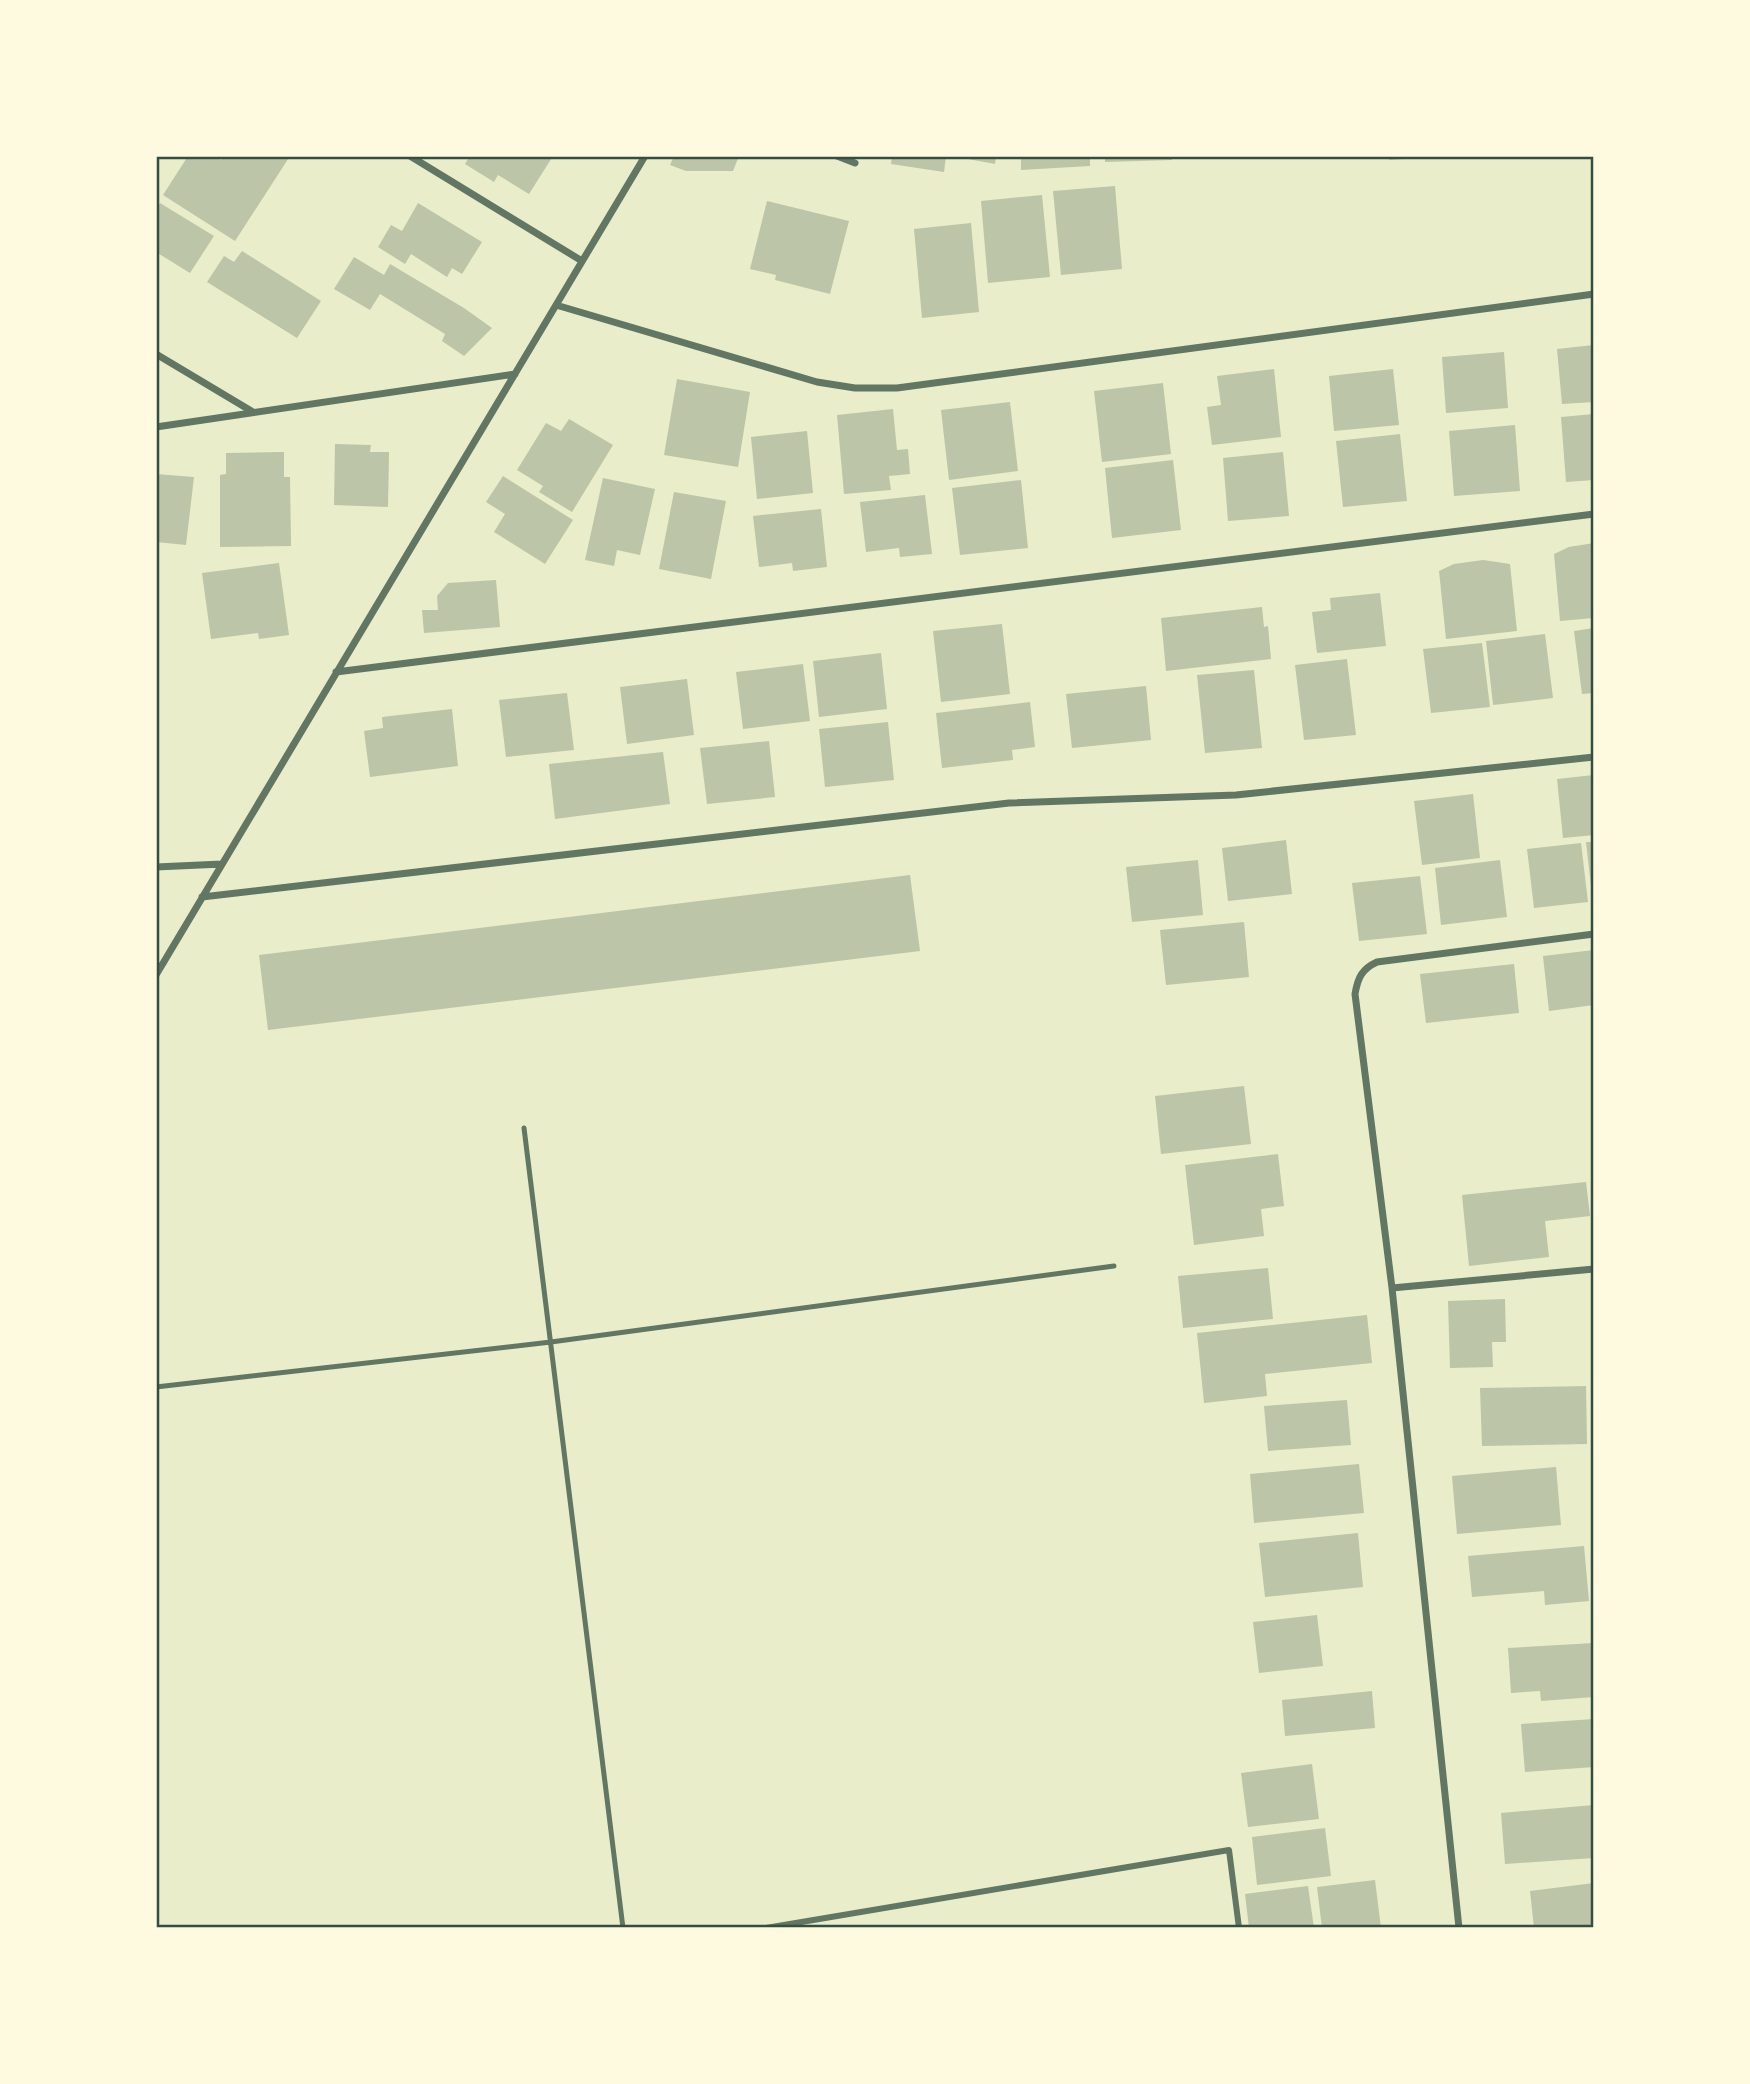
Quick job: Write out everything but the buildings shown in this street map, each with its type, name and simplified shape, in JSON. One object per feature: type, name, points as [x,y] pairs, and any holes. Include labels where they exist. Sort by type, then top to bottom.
[{"type":"street","points":[[410,156],[582,261]]},
{"type":"street","points":[[156,975],[645,156]]},
{"type":"street","points":[[837,156],[855,163]]},
{"type":"street","points":[[556,305],[817,382],[855,388],[897,388],[1594,294]]},
{"type":"street","points":[[156,354],[253,412]]},
{"type":"street","points":[[156,427],[515,373]]},
{"type":"street","points":[[337,672],[1594,514]]},
{"type":"street","points":[[202,897],[1009,803],[1236,795],[1594,757]]},
{"type":"street","points":[[156,867],[222,864]]},
{"type":"street","points":[[1459,1928],[1392,1288],[1355,994],[1358,978],[1366,968],[1377,962],[1594,934]]},
{"type":"street","points":[[1392,1288],[1594,1269]]},
{"type":"street","points":[[766,1928],[1229,1850],[1239,1928]]},
{"type":"lane","points":[[524,1128],[623,1928]]},
{"type":"lane","points":[[156,1387],[551,1342],[1114,1266]]}]
